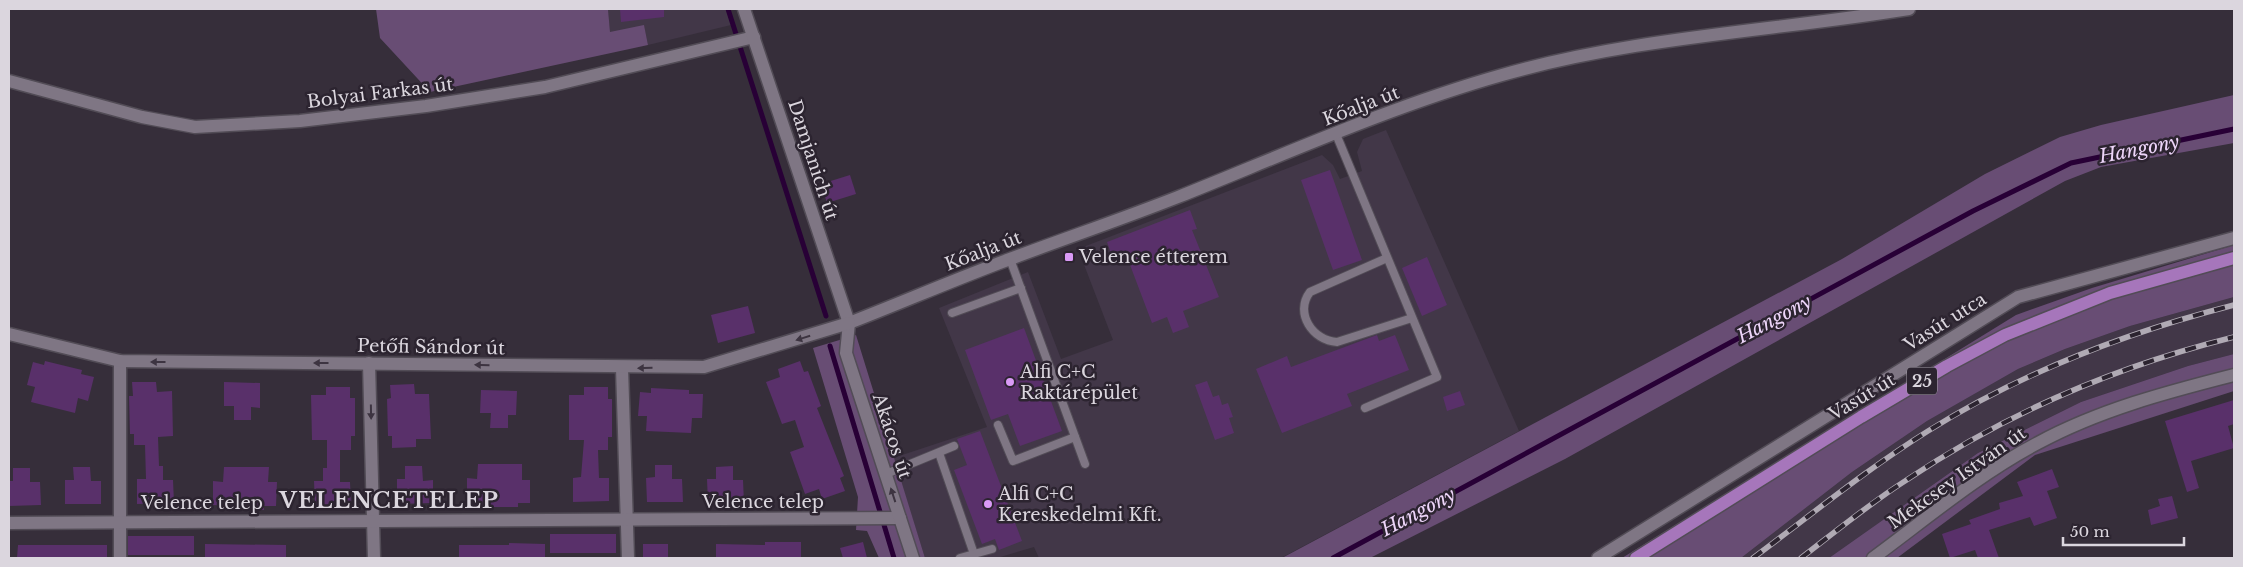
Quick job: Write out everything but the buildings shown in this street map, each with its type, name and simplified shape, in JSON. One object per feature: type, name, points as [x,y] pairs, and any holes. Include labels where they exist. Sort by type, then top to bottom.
[{"type":"main road","name":"Vasút út","points":[[1636,558],[1861,417],[1947,366],[2005,335],[2110,293],[2234,258]]},
{"type":"street","name":"Damjanich út","points":[[744,9],[749,39],[849,323]]},
{"type":"street","name":"Kőalja út","points":[[849,323],[1010,259],[1142,211],[1336,134],[1452,91],[1503,75],[1609,51],[1704,36],[1833,22],[1909,9]]},
{"type":"street","name":"Bolyai Farkas út","points":[[9,81],[142,117],[195,127],[300,121],[426,106],[545,87],[749,39]]},
{"type":"street","name":"Vasút utca","points":[[1598,558],[2018,297],[2234,238]]},
{"type":"street","name":"Petőfi Sándor út","points":[[9,334],[120,361],[622,368],[704,367],[717,365],[849,323]]},
{"type":"street","name":"Akácos út","points":[[849,323],[846,353],[886,474],[896,518],[913,558]]},
{"type":"street","name":"Velence telep","points":[[120,361],[120,558]]},
{"type":"street","points":[[369,363],[374,558]]},
{"type":"street","points":[[622,368],[628,558]]},
{"type":"street","name":"Mekcsey István út","points":[[1873,558],[2012,458],[2058,432],[2128,404],[2234,375]]},
{"type":"street","name":"Velence telep","points":[[9,523],[896,518]]},
{"type":"lane","points":[[1336,134],[1437,377],[1365,408]]},
{"type":"lane","points":[[1387,258],[1310,292],[1304,303],[1306,319],[1315,334],[1329,342],[1337,342],[1412,318]]},
{"type":"lane","points":[[1010,259],[1085,464]]},
{"type":"lane","points":[[952,312],[1020,288]]},
{"type":"lane","points":[[998,424],[1013,461],[1075,437]]},
{"type":"lane","points":[[886,474],[954,446]]},
{"type":"lane","points":[[939,453],[974,554]]},
{"type":"lane","points":[[960,558],[992,549]]},
{"type":"shaded area","points":[[376,9],[608,9],[610,32],[644,25],[648,45],[430,92],[380,38]]},
{"type":"shaded area","points":[[608,9],[726,9],[731,25],[648,45],[644,26],[610,33]]},
{"type":"shaded area","points":[[2234,95],[2234,143],[2101,167],[2065,181],[1565,459],[1370,558],[1282,558],[1842,259],[1985,174],[2060,137],[2101,125]]},
{"type":"shaded area","points":[[1386,130],[1519,431],[1281,558],[1039,558],[1034,547],[997,558],[925,558],[893,458],[987,427],[939,308],[1028,272],[1061,359],[1113,340],[1078,249],[1322,155],[1333,165],[1340,179],[1362,171],[1357,152],[1363,139]]},
{"type":"shaded area","points":[[2234,245],[2234,297],[2130,326],[2065,349],[2018,369],[1927,421],[1852,472],[1741,558],[1622,558],[2016,315],[2092,288]]},
{"type":"shaded area","points":[[2234,297],[2234,354],[2188,366],[2081,402],[1978,453],[1829,558],[1741,558],[1852,472],[1927,421],[2018,369],[2065,349],[2130,326]]},
{"type":"shaded area","points":[[856,335],[925,558],[879,558],[867,531],[856,530],[858,497],[813,348]]},
{"type":"shaded area","points":[[2234,354],[2234,391],[2035,455],[1897,558],[1829,558],[1978,453],[2081,402],[2188,366]]},
{"type":"waterway","points":[[728,9],[826,316]]},
{"type":"waterway","name":"Hangony","points":[[1333,558],[1973,211],[2071,163],[2234,129]]},
{"type":"waterway","points":[[830,346],[894,558]]},
{"type":"railway","points":[[1753,558],[1905,446],[1964,410],[2000,391],[2076,356],[2115,341],[2234,305]]},
{"type":"railway","points":[[1801,558],[1865,509],[1943,456],[2023,413],[2105,377],[2147,362],[2234,337]]},
{"type":"place","name":"Velence étterem","points":[[1069,257]]},
{"type":"place","name":"Alfi C+C Raktárépület","points":[[1010,382]]},
{"type":"place","name":"Alfi C+C Kereskedelmi Kft.","points":[[988,504]]},
{"type":"district","name":"VELENCETELEP","points":[[389,500]]}]
